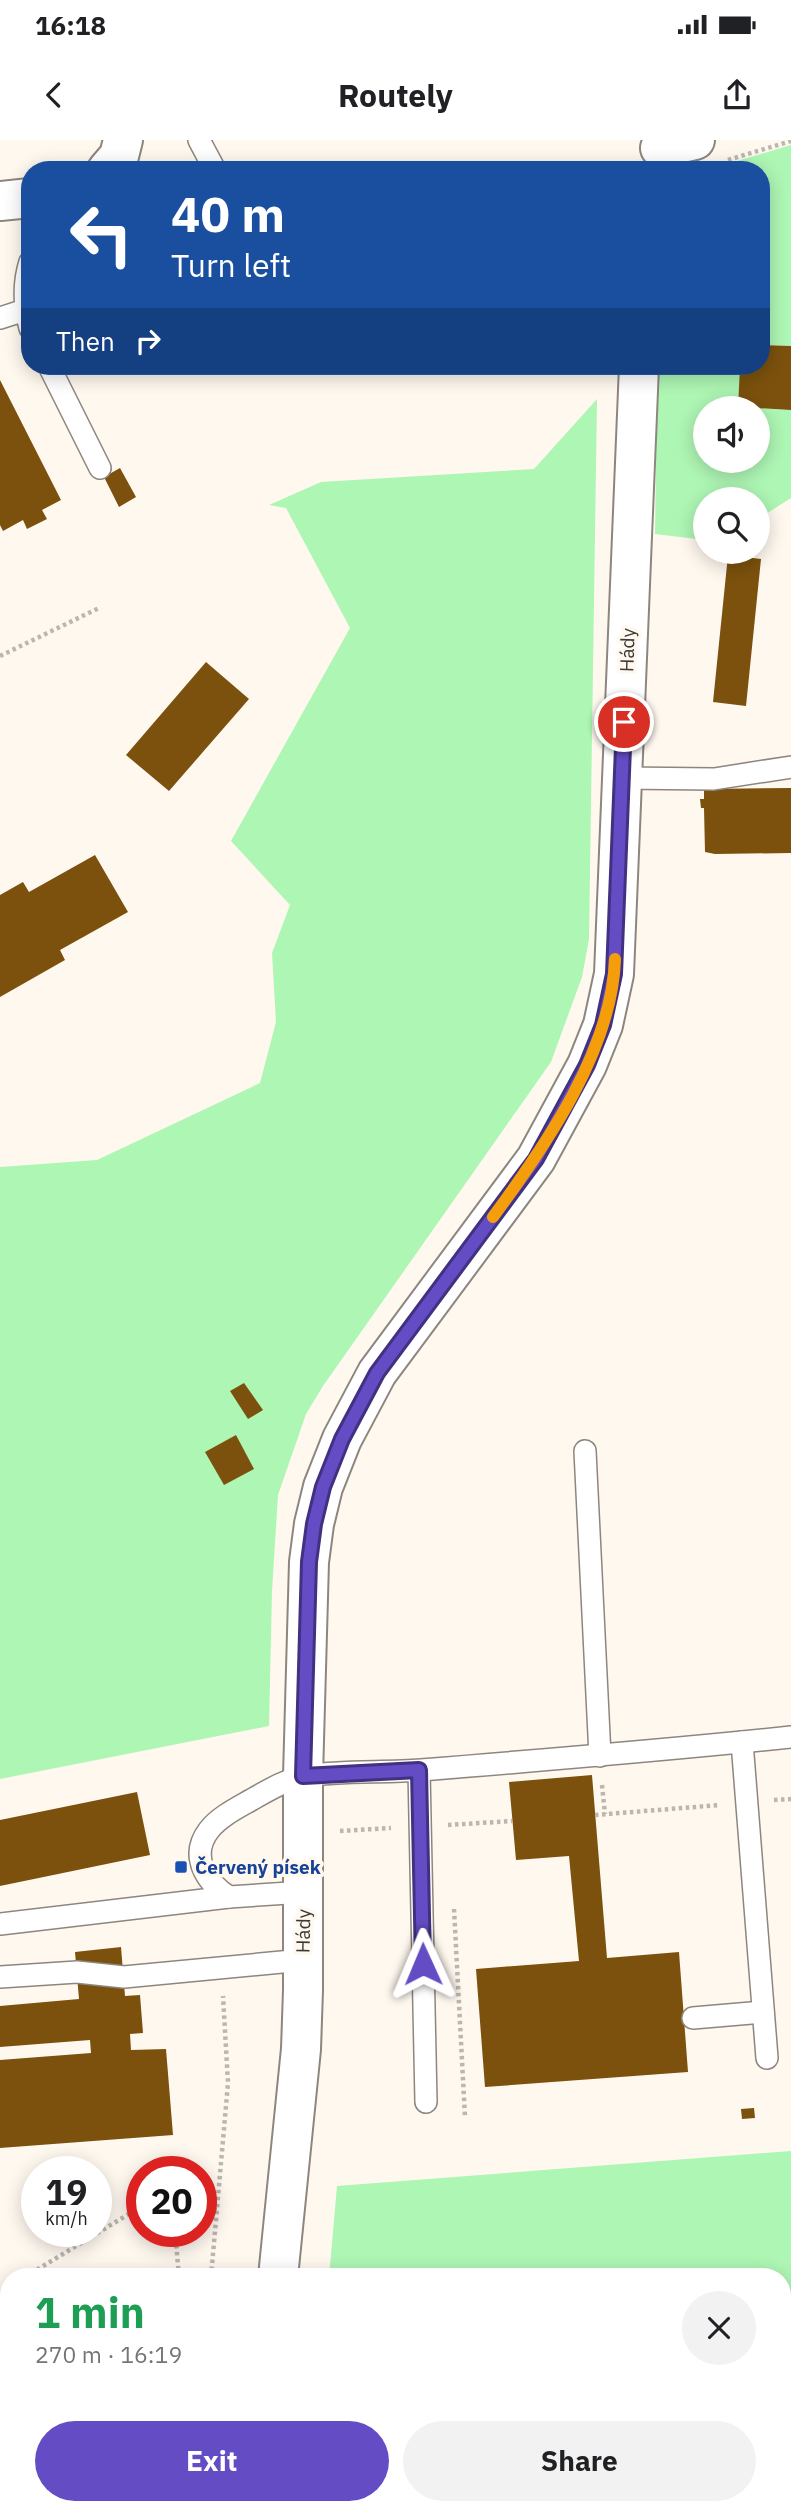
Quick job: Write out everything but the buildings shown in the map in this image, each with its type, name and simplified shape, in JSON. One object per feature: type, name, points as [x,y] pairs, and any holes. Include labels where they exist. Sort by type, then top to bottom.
[{"type":"street","points":[[115,161],[119,156],[123,140]]},
{"type":"street","points":[[0,201],[21,199]]},
{"type":"street","name":"Hády","points":[[279,2268],[301,2049],[303,1776],[309,1562],[314,1524],[323,1487],[342,1439],[377,1373],[536,1159],[587,1065],[603,1025],[614,974],[639,375]]},
{"type":"lane","points":[[199,140],[210,161]]},
{"type":"lane","points":[[0,318],[21,319]]},
{"type":"lane","points":[[54,375],[100,468]]},
{"type":"lane","points":[[622,778],[714,779],[791,767]]},
{"type":"lane","points":[[585,1451],[600,1756]]},
{"type":"lane","points":[[229,1897],[210,1882],[202,1869],[202,1843],[209,1830],[222,1818],[264,1792],[303,1776],[600,1756],[791,1737]]},
{"type":"lane","points":[[743,1742],[767,2057]]},
{"type":"lane","points":[[419,1770],[426,2102]]},
{"type":"lane","points":[[0,1924],[229,1897],[304,1892]]},
{"type":"lane","points":[[0,1976],[77,1972],[124,1977],[303,1960]]},
{"type":"lane","points":[[693,2018],[763,2012]]},
{"type":"path","points":[[727,160],[791,142]]},
{"type":"path","points":[[0,656],[99,608]]},
{"type":"path","points":[[595,1815],[791,1799]]},
{"type":"path","points":[[449,1825],[450,1839]]},
{"type":"path","points":[[454,1908],[465,2117]]},
{"type":"path","points":[[217,2210],[228,2083],[220,1967]]},
{"type":"path","points":[[40,2268],[126,2216]]},
{"type":"path","points":[[177,2247],[178,2268]]},
{"type":"path","points":[[212,2268],[214,2247]]},
{"type":"green space","points":[[791,145],[791,346],[770,345],[770,161],[737,161]]},
{"type":"green space","points":[[659,375],[740,375],[739,396],[693,396],[693,473],[770,473],[770,409],[791,410],[791,498],[770,511],[770,487],[693,487],[693,539],[655,534]]},
{"type":"green space","points":[[597,399],[589,939],[582,977],[551,1062],[306,1414],[278,1495],[272,1591],[269,1726],[0,1779],[0,1167],[97,1160],[260,1083],[276,1022],[272,953],[290,905],[231,841],[350,628],[286,508],[269,505],[321,482],[534,469]]},
{"type":"green space","points":[[791,2151],[791,2268],[330,2268],[337,2186]]},
{"type":"slow traffic","points":[[493,1217],[536,1159],[587,1065],[603,1025],[615,959]]},
{"type":"place","name":"Červený písek","points":[[181,1867]]},
{"type":"route","points":[[423,1964],[419,1770],[303,1776],[309,1562],[314,1524],[323,1487],[361,1400],[377,1373],[536,1159],[598,1040],[614,974],[624,722]]}]
